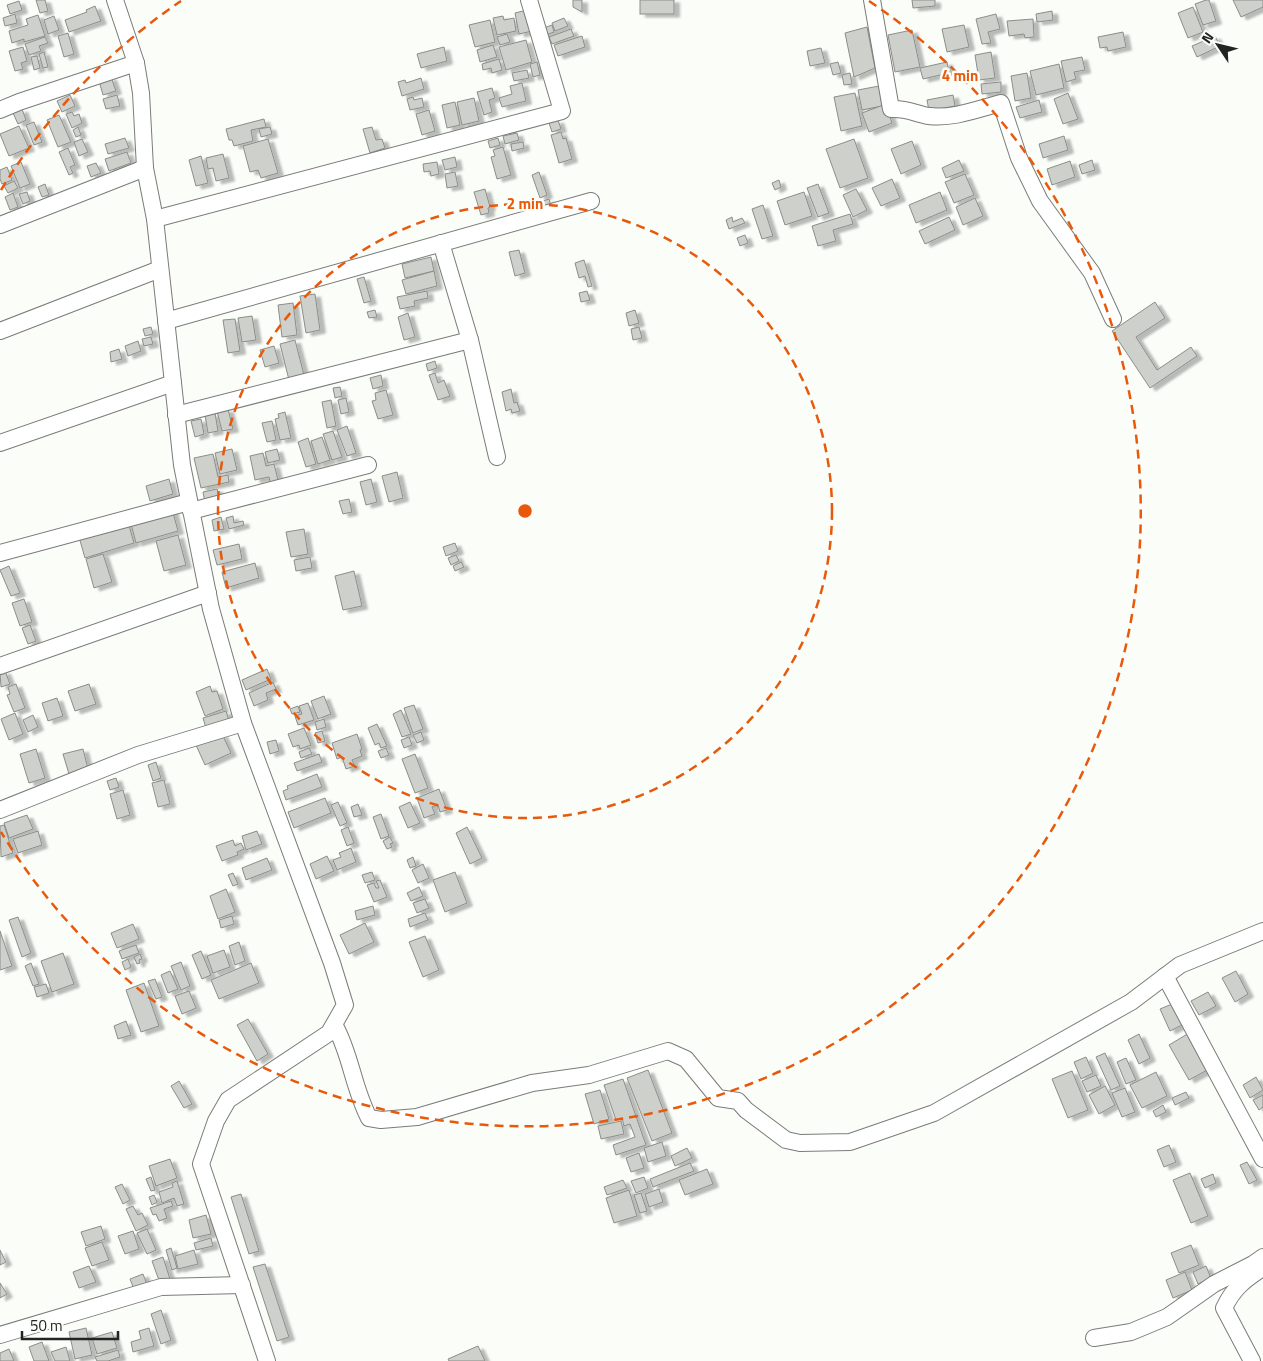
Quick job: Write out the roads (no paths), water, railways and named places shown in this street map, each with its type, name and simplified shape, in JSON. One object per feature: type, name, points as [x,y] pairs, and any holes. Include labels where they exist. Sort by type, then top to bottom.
[{"type":"street","points":[[115,0],[136,63],[141,93],[145,168],[155,220],[182,465],[208,593],[243,723],[332,963],[345,1005],[335,1026],[329,1033],[228,1100],[216,1121],[201,1164],[267,1361]]},
{"type":"street","points":[[155,220],[562,111],[529,0]]},
{"type":"street","points":[[872,0],[891,108],[904,108],[929,116],[955,115],[1001,103],[1018,158],[1040,200],[1092,273],[1114,319]]},
{"type":"street","points":[[0,110],[136,63]]},
{"type":"street","points":[[0,225],[145,168]]},
{"type":"street","points":[[166,321],[591,201]]},
{"type":"street","points":[[441,243],[470,340],[497,457]]},
{"type":"street","points":[[0,331],[160,269]]},
{"type":"street","points":[[176,415],[470,340]]},
{"type":"street","points":[[0,442],[173,383]]},
{"type":"street","points":[[0,553],[368,465]]},
{"type":"street","points":[[0,666],[208,593]]},
{"type":"street","points":[[0,810],[138,755],[243,723]]},
{"type":"street","points":[[335,1026],[343,1041],[359,1099],[369,1118],[381,1120],[417,1117],[532,1083],[589,1075],[668,1051],[686,1059],[718,1098],[738,1101],[746,1110],[786,1140],[800,1143],[850,1142],[934,1113],[1131,1002],[1180,965],[1263,931]]},
{"type":"street","points":[[1165,976],[1263,1159]]},
{"type":"street","points":[[1094,1338],[1131,1332],[1167,1317],[1214,1284],[1263,1257]]},
{"type":"street","points":[[1252,1361],[1224,1308],[1231,1294],[1245,1280],[1263,1268]]},
{"type":"street","points":[[0,1335],[161,1287],[242,1285]]}]
